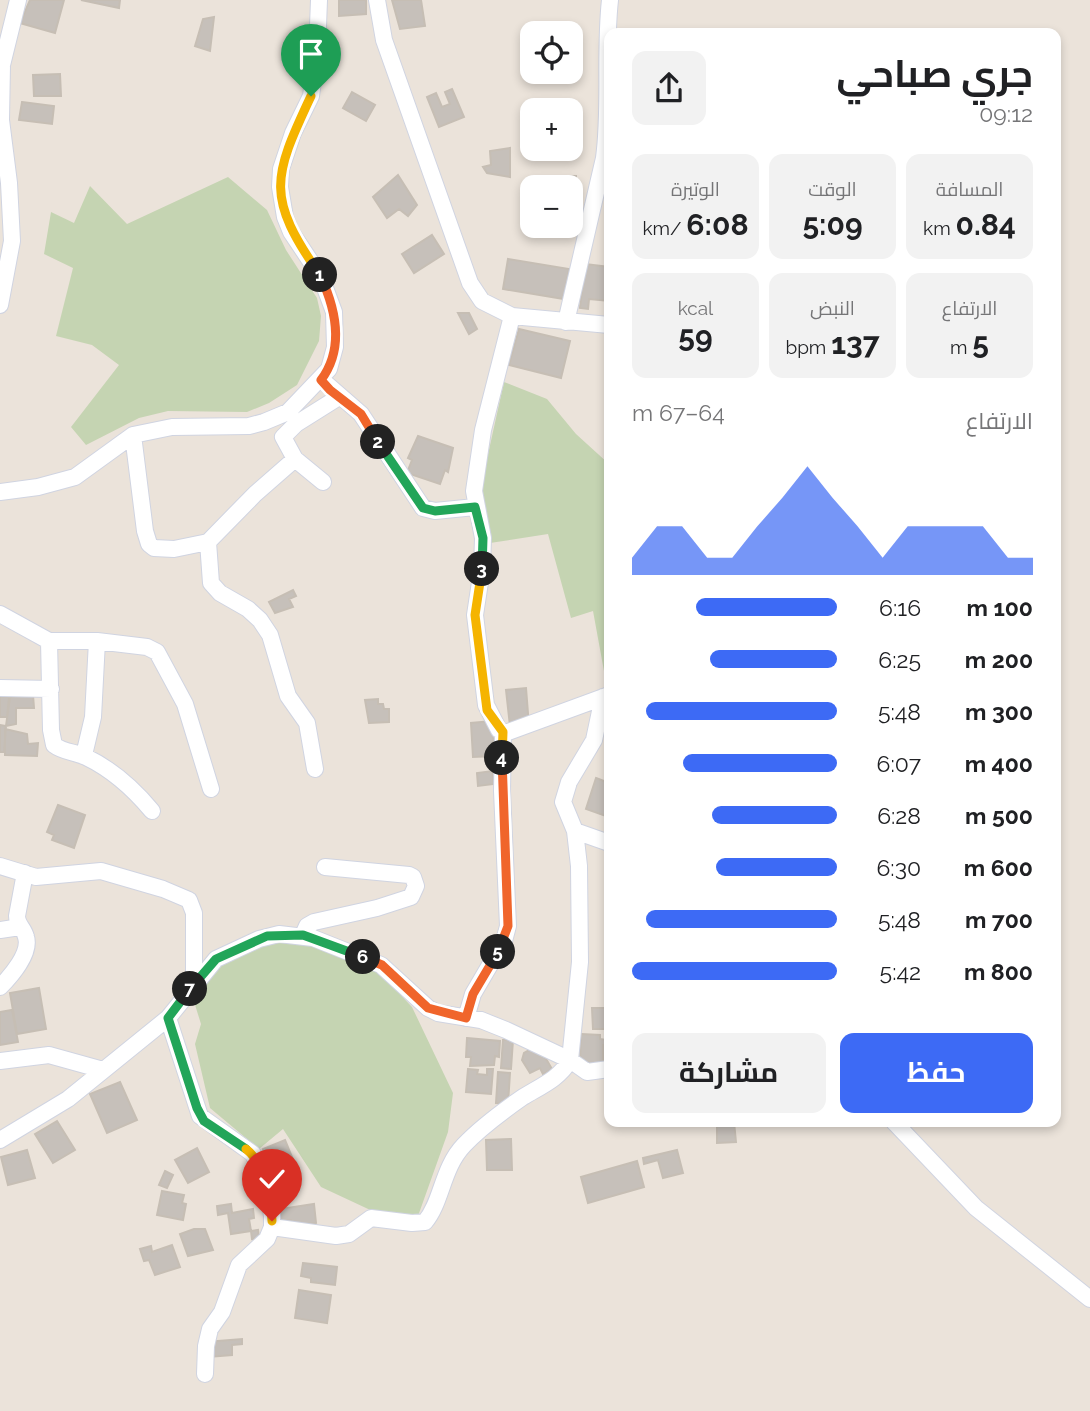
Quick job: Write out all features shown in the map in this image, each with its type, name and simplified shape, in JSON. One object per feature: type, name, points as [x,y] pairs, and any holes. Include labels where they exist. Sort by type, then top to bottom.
[{"type":"street","points":[[1,296],[12,241],[9,183],[1,120],[2,65],[18,0]]},
{"type":"street","points":[[0,492],[38,487],[75,477],[133,435],[172,427],[250,426],[264,422],[288,412],[321,380],[333,360],[336,334],[334,312],[321,276],[300,246],[285,217],[280,187],[285,157],[311,96],[316,68],[319,0]]},
{"type":"street","points":[[377,0],[384,40],[470,284],[482,301],[512,316],[604,325]]},
{"type":"street","points":[[607,28],[610,0]]},
{"type":"street","points":[[566,322],[604,158]]},
{"type":"street","points":[[466,1018],[473,994],[507,934],[508,893],[502,791],[503,732],[487,710],[475,615],[482,569],[483,538],[475,507],[475,472],[482,430],[512,316]]},
{"type":"street","points":[[321,380],[361,414],[423,508],[435,511],[475,507]]},
{"type":"street","points":[[323,482],[295,459],[282,439],[339,397]]},
{"type":"street","points":[[133,435],[145,531],[149,544],[154,548],[174,549],[208,542],[255,494],[295,459]]},
{"type":"street","points":[[208,542],[211,583],[219,593],[248,609],[270,635],[282,682],[291,703],[307,723],[315,769]]},
{"type":"street","points":[[0,614],[50,641],[97,641],[148,647],[157,652],[185,705],[211,789]]},
{"type":"street","points":[[50,641],[51,730],[54,745],[62,750],[83,755],[122,779],[152,811]]},
{"type":"street","points":[[83,755],[93,717],[97,641]]},
{"type":"street","points":[[0,688],[51,689]]},
{"type":"street","points":[[503,732],[516,730],[604,697]]},
{"type":"street","points":[[272,1227],[337,1236],[349,1234],[371,1218],[425,1222],[453,1157],[500,1113],[552,1080],[569,1060],[580,962],[579,866],[575,831],[564,804],[564,797],[594,740],[604,703]]},
{"type":"street","points":[[575,831],[604,841]]},
{"type":"street","points":[[0,866],[44,877],[77,871],[102,871],[163,889],[189,900],[194,913],[194,984]]},
{"type":"street","points":[[303,935],[307,926],[314,922],[377,908],[411,897],[416,886],[413,877],[409,875],[324,867]]},
{"type":"street","points":[[0,987],[11,976],[27,945],[27,938],[17,916],[25,873]]},
{"type":"street","points":[[0,929],[20,927]]},
{"type":"street","points":[[0,1140],[68,1099],[168,1018],[208,966],[234,949],[267,936],[303,935],[382,965],[428,1008],[506,1030],[569,1060],[587,1072],[604,1070]]},
{"type":"street","points":[[168,1018],[200,1116],[253,1154],[264,1174],[272,1227],[267,1239],[243,1259],[234,1275],[222,1312],[207,1337],[205,1374]]},
{"type":"street","points":[[0,1061],[49,1055],[103,1070]]},
{"type":"street","points":[[899,1127],[976,1208],[1090,1299]]},
{"type":"green space","points":[[228,177],[267,210],[286,250],[317,298],[321,316],[319,341],[297,385],[269,403],[247,412],[168,411],[139,418],[86,445],[71,427],[119,365],[92,345],[56,336],[73,268],[44,254],[51,212],[74,223],[90,186],[127,224]]},
{"type":"green space","points":[[504,382],[547,399],[576,434],[604,459],[604,671],[593,611],[571,618],[548,534],[490,543],[479,495]]},
{"type":"green space","points":[[298,940],[381,974],[412,1007],[453,1093],[448,1132],[418,1216],[381,1215],[321,1187],[283,1129],[259,1149],[210,1108],[195,1044],[201,1024],[191,992],[210,965],[259,944]]},
{"type":"building","points":[[30,0],[64,0],[55,33],[20,23]]},
{"type":"building","points":[[81,0],[120,0],[119,8]]},
{"type":"building","points":[[339,0],[366,0],[366,14],[339,16]]},
{"type":"building","points":[[392,0],[421,0],[425,26],[400,29]]},
{"type":"building","points":[[214,17],[210,51],[195,46],[203,19]]},
{"type":"building","points":[[60,74],[61,96],[34,96],[33,75]]},
{"type":"building","points":[[452,89],[464,117],[439,127],[427,97],[436,93],[442,107],[450,104],[445,92]]},
{"type":"building","points":[[352,92],[375,105],[366,121],[343,108]]},
{"type":"building","points":[[22,102],[54,106],[52,124],[19,120]]},
{"type":"building","points":[[510,148],[510,177],[487,173],[483,167],[491,165],[490,151]]},
{"type":"building","points":[[398,175],[417,205],[408,216],[399,209],[387,218],[373,197]]},
{"type":"building","points":[[432,235],[444,254],[414,273],[402,254]]},
{"type":"building","points":[[508,259],[569,269],[564,299],[503,289]]},
{"type":"building","points":[[585,264],[604,266],[604,300],[589,299],[588,309],[580,308]]},
{"type":"building","points":[[458,313],[469,313],[477,329],[469,334]]},
{"type":"building","points":[[519,329],[570,341],[561,378],[509,365]]},
{"type":"building","points":[[418,436],[453,448],[448,472],[445,470],[440,484],[407,473],[412,460],[408,458]]},
{"type":"building","points":[[293,590],[296,596],[289,599],[293,607],[275,613],[269,602]]},
{"type":"building","points":[[526,688],[529,726],[510,726],[506,690]]},
{"type":"building","points":[[33,695],[34,708],[16,708],[16,724],[6,726],[10,697]]},
{"type":"building","points":[[0,696],[9,697],[7,717],[0,717]]},
{"type":"building","points":[[378,699],[378,704],[389,709],[389,722],[369,723],[365,700]]},
{"type":"building","points":[[492,721],[494,756],[473,757],[471,723]]},
{"type":"building","points":[[0,725],[6,726],[4,752],[0,752]]},
{"type":"building","points":[[5,729],[27,734],[28,744],[38,743],[37,756],[5,755]]},
{"type":"building","points":[[492,771],[494,784],[478,786],[477,773]]},
{"type":"building","points":[[596,778],[604,781],[604,815],[586,809]]},
{"type":"building","points":[[58,805],[85,815],[74,848],[52,840],[54,835],[47,832]]},
{"type":"building","points":[[39,988],[46,1029],[17,1034],[10,993]]},
{"type":"building","points":[[592,1008],[604,1008],[604,1029],[593,1029]]},
{"type":"building","points":[[12,1010],[18,1042],[0,1045],[0,1012]]},
{"type":"building","points":[[581,1034],[600,1035],[600,1039],[604,1040],[603,1065],[580,1064]]},
{"type":"building","points":[[467,1038],[500,1041],[499,1057],[495,1056],[494,1065],[470,1066],[471,1057],[466,1057]]},
{"type":"building","points":[[503,1040],[513,1040],[511,1069],[501,1068]]},
{"type":"building","points":[[533,1048],[541,1050],[552,1069],[543,1074],[540,1068],[530,1073],[522,1060],[524,1053]]},
{"type":"building","points":[[468,1069],[487,1075],[487,1069],[493,1069],[491,1094],[466,1092]]},
{"type":"building","points":[[498,1072],[510,1073],[508,1104],[496,1103]]},
{"type":"building","points":[[120,1082],[137,1120],[107,1133],[90,1094]]},
{"type":"building","points":[[57,1121],[75,1150],[53,1163],[35,1134]]},
{"type":"building","points":[[717,1127],[734,1127],[736,1142],[717,1143]]},
{"type":"building","points":[[511,1139],[512,1170],[487,1170],[486,1140]]},
{"type":"building","points":[[285,1140],[294,1162],[271,1171],[263,1149]]},
{"type":"building","points":[[197,1148],[209,1172],[188,1183],[175,1160]]},
{"type":"building","points":[[27,1150],[35,1178],[8,1185],[1,1157]]},
{"type":"building","points":[[677,1150],[683,1173],[663,1178],[658,1160],[644,1164],[643,1158]]},
{"type":"building","points":[[637,1161],[644,1187],[588,1203],[581,1177]]},
{"type":"building","points":[[165,1171],[173,1175],[167,1188],[159,1185]]},
{"type":"building","points":[[162,1191],[184,1195],[182,1203],[186,1204],[183,1220],[157,1215]]},
{"type":"building","points":[[231,1204],[232,1213],[253,1209],[254,1218],[249,1219],[251,1231],[231,1234],[228,1213],[218,1215],[217,1206]]},
{"type":"building","points":[[314,1204],[316,1223],[292,1226],[291,1220],[275,1222],[274,1210]]},
{"type":"building","points":[[194,1229],[205,1229],[213,1250],[188,1256],[180,1234]]},
{"type":"building","points":[[258,1230],[259,1238],[252,1239],[251,1231]]},
{"type":"building","points":[[172,1245],[180,1267],[155,1275],[149,1260],[144,1261],[140,1249],[151,1246],[152,1252]]},
{"type":"building","points":[[303,1263],[337,1267],[335,1285],[311,1282],[311,1278],[301,1276]]},
{"type":"building","points":[[299,1290],[331,1295],[327,1323],[295,1318]]},
{"type":"building","points":[[242,1339],[242,1344],[232,1345],[232,1355],[208,1357],[206,1342]]},
{"type":"route","points":[[272,1221],[267,1181],[253,1154],[200,1116],[168,1018],[208,966],[222,955],[267,936],[279,934],[313,937],[382,965],[428,1008],[438,1013],[466,1018],[473,994],[504,941],[508,926],[502,791],[503,732],[498,729],[487,710],[475,615],[482,569],[482,528],[475,507],[435,511],[423,508],[361,414],[321,380],[333,360],[336,320],[321,276],[291,232],[280,197],[281,169],[293,133],[311,96]]}]
